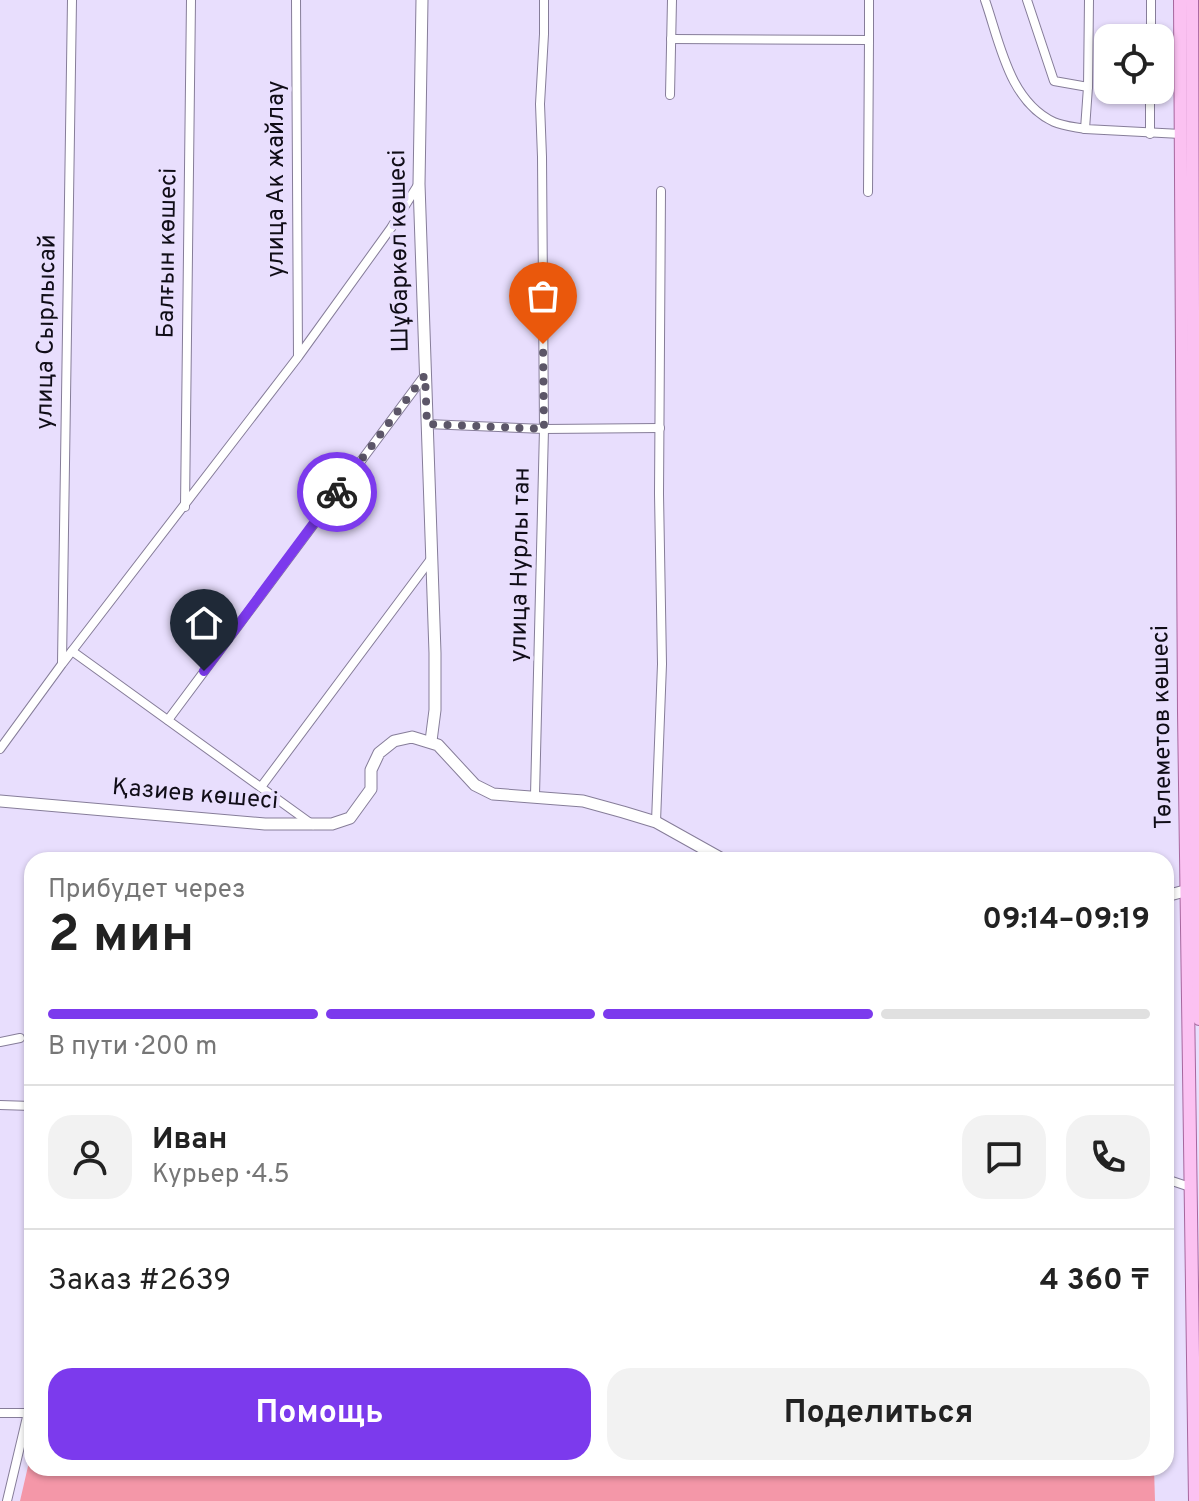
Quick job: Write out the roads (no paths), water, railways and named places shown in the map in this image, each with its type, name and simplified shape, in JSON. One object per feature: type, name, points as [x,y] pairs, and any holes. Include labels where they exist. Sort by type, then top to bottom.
[{"type":"main road","name":"Төлеметов көшесі","points":[[1180,0],[1186,108],[1195,889],[1190,1187],[1195,1501]]},
{"type":"main road","name":"Төлеметов көшесі","points":[[1194,6],[1181,134],[1184,712],[1199,1019]]},
{"type":"street","name":"улица Сырлысай","points":[[62,664],[72,0]]},
{"type":"street","name":"Балғын көшесі","points":[[185,507],[191,0]]},
{"type":"street","name":"улица Ак жайлау","points":[[296,0],[298,357]]},
{"type":"street","name":"Шұбаркөл көшесі","points":[[422,0],[419,184],[435,689],[431,741]]},
{"type":"street","name":"улица Нурлы тан","points":[[535,795],[544,429],[542,157],[539,128],[544,0]]},
{"type":"street","points":[[670,95],[672,0]]},
{"type":"street","points":[[868,192],[869,0]]},
{"type":"street","points":[[985,0],[1016,87],[1034,109],[1055,123],[1085,129],[1181,134]]},
{"type":"street","points":[[1027,0],[1054,81],[1088,87]]},
{"type":"street","points":[[1085,129],[1089,0]]},
{"type":"street","points":[[1151,0],[1151,24]]},
{"type":"street","points":[[671,39],[869,40]]},
{"type":"street","points":[[1150,104],[1150,134]]},
{"type":"street","points":[[0,749],[298,357],[419,184]]},
{"type":"street","points":[[656,822],[662,664],[661,191]]},
{"type":"street","points":[[168,720],[425,375]]},
{"type":"street","points":[[427,424],[544,429],[660,428]]},
{"type":"street","points":[[261,787],[431,559]]},
{"type":"street","points":[[72,651],[313,826]]},
{"type":"street","name":"Қазиев көшесі","points":[[0,801],[313,826],[350,818],[371,789],[371,770],[379,753],[394,741],[412,737],[431,741]]},
{"type":"street","points":[[431,741],[475,785],[493,794],[583,801],[656,822],[710,852]]},
{"type":"street","points":[[1174,894],[1195,889]]},
{"type":"street","points":[[0,1042],[20,1038]]},
{"type":"street","points":[[0,1105],[24,1106]]},
{"type":"street","points":[[1174,1182],[1190,1187]]},
{"type":"street","points":[[0,1413],[24,1413]]},
{"type":"street","points":[[7,1501],[24,1426]]}]
